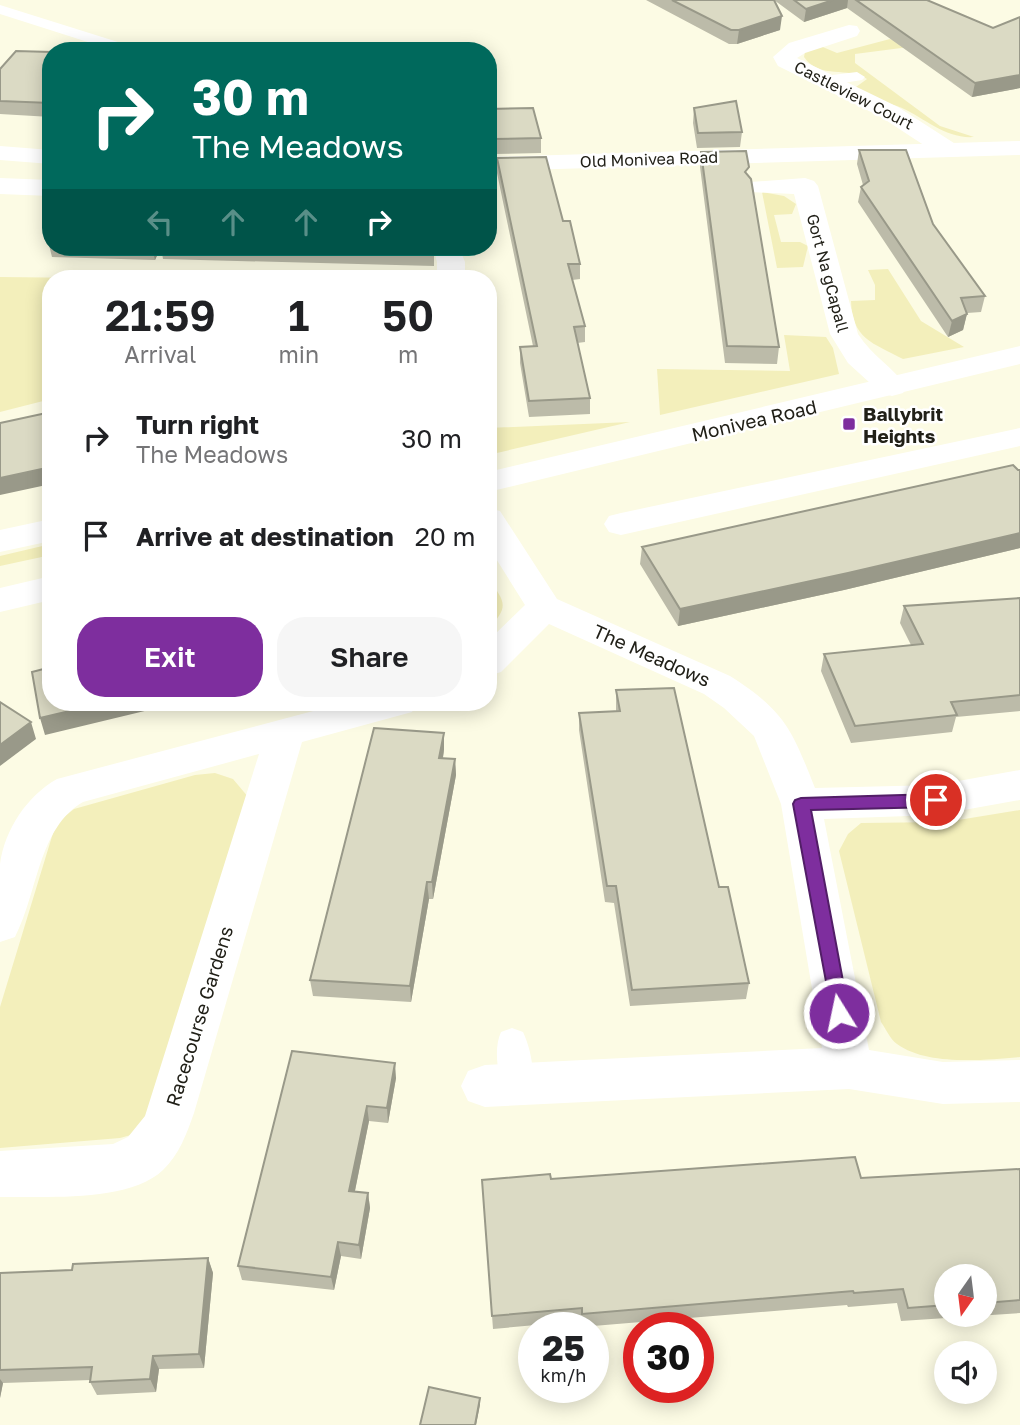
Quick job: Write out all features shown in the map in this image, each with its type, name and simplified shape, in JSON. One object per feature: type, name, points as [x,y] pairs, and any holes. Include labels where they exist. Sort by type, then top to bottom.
[{"type":"street","name":"Castleview Court","points":[[849,31],[797,48],[784,57],[786,61],[824,81],[891,111],[948,150]]},
{"type":"street","name":"Old Monivea Road","points":[[497,164],[1020,148]]},
{"type":"street","points":[[0,153],[42,156]]},
{"type":"street","points":[[0,186],[37,183]]},
{"type":"street","name":"Gort Na gCapall","points":[[759,187],[805,186],[844,334],[858,357],[892,387]]},
{"type":"street","name":"Monivea Road","points":[[497,480],[1020,355]]},
{"type":"street","points":[[621,524],[1020,437]]},
{"type":"street","points":[[0,541],[42,532]]},
{"type":"street","points":[[497,533],[544,607],[497,654]]},
{"type":"street","points":[[0,600],[42,590]]},
{"type":"street","name":"The Meadows","points":[[544,607],[693,673],[737,698],[768,726],[775,737],[801,804],[849,1068]]},
{"type":"street","points":[[0,924],[30,833],[44,809],[55,799],[71,790],[119,775],[363,711]]},
{"type":"street","name":"Racecourse Gardens","points":[[0,1174],[119,1167],[139,1159],[160,1137],[170,1113],[286,731]]},
{"type":"street","points":[[801,804],[936,800],[1020,785]]},
{"type":"street","points":[[505,1071],[849,1068],[943,1083],[1020,1081]]},
{"type":"lane","points":[[0,9],[104,42]]},
{"type":"lane","points":[[824,81],[857,77]]},
{"type":"shaded area","points":[[890,39],[909,47],[855,54],[855,63],[940,126],[974,137],[945,132],[902,108],[871,97],[856,87],[867,79],[851,73],[826,71],[811,64],[804,57],[805,52],[818,45],[837,53]]},
{"type":"shaded area","points":[[762,192],[784,196],[796,204],[792,214],[774,215],[781,242],[800,242],[808,246],[803,267],[777,268]]},
{"type":"shaded area","points":[[888,269],[921,321],[964,347],[903,359],[874,344],[860,332],[852,314],[851,301],[875,300],[875,285],[868,270]]},
{"type":"shaded area","points":[[0,277],[42,277],[42,401],[0,412]]},
{"type":"shaded area","points":[[784,335],[826,337],[833,348],[839,374],[660,415],[657,369],[790,371]]},
{"type":"shaded area","points":[[630,422],[497,453],[497,428]]},
{"type":"shaded area","points":[[42,546],[42,557],[0,566],[0,556]]},
{"type":"shaded area","points":[[497,592],[503,604],[497,618]]},
{"type":"shaded area","points":[[215,773],[233,779],[249,798],[150,1115],[131,1135],[120,1138],[0,1148],[0,1007],[53,833],[60,820],[74,809],[195,775]]},
{"type":"shaded area","points":[[1020,810],[1020,1057],[956,1060],[909,1051],[890,1037],[881,1022],[839,851],[848,834],[861,823],[946,822]]},
{"type":"building","points":[[672,0],[774,0],[782,16],[739,30],[731,30]]},
{"type":"building","points":[[794,0],[833,0],[806,9]]},
{"type":"building","points":[[856,0],[927,0],[993,28],[1020,17],[1020,75],[975,83]]},
{"type":"building","points":[[16,51],[42,52],[42,103],[0,101],[0,69]]},
{"type":"building","points":[[736,101],[742,132],[698,133],[694,108]]},
{"type":"building","points":[[533,108],[541,138],[497,139],[497,109]]},
{"type":"building","points":[[859,150],[906,150],[933,224],[985,296],[961,298],[967,314],[952,321],[861,187],[869,181]]},
{"type":"building","points":[[746,151],[749,167],[745,172],[751,179],[779,347],[727,346],[701,152]]},
{"type":"building","points":[[546,157],[563,221],[570,221],[580,264],[568,264],[585,326],[574,327],[590,398],[529,401],[520,347],[537,346],[497,158]]},
{"type":"building","points":[[42,414],[42,469],[0,478],[0,423]]},
{"type":"building","points":[[1013,465],[1020,470],[1020,533],[848,573],[680,609],[642,547]]},
{"type":"building","points":[[1020,598],[1020,695],[951,702],[957,715],[855,726],[824,654],[923,644],[904,606]]},
{"type":"building","points":[[42,669],[42,711],[70,711],[40,718],[32,672]]},
{"type":"building","points":[[674,688],[719,887],[728,887],[749,983],[632,990],[616,886],[607,886],[579,713],[620,711],[616,690]]},
{"type":"building","points":[[0,702],[31,722],[0,745]]},
{"type":"building","points":[[374,728],[444,733],[439,758],[455,759],[432,882],[427,882],[410,986],[310,980]]},
{"type":"building","points":[[292,1051],[395,1063],[387,1108],[367,1106],[349,1191],[368,1193],[359,1245],[338,1242],[331,1277],[238,1266]]},
{"type":"building","points":[[855,1157],[861,1178],[1020,1169],[1020,1300],[998,1302],[998,1264],[934,1264],[934,1306],[908,1308],[903,1289],[606,1312],[582,1312],[582,1308],[492,1316],[482,1180],[550,1174],[551,1179]]},
{"type":"building","points":[[208,1258],[199,1354],[153,1356],[150,1379],[90,1382],[92,1367],[0,1370],[0,1273],[72,1270],[73,1264]]},
{"type":"building","points":[[429,1387],[480,1398],[475,1425],[420,1425]]},
{"type":"place","name":"Ballybrit Heights","points":[[849,424]]},
{"type":"route","points":[[839,1013],[801,804],[936,800]]}]
